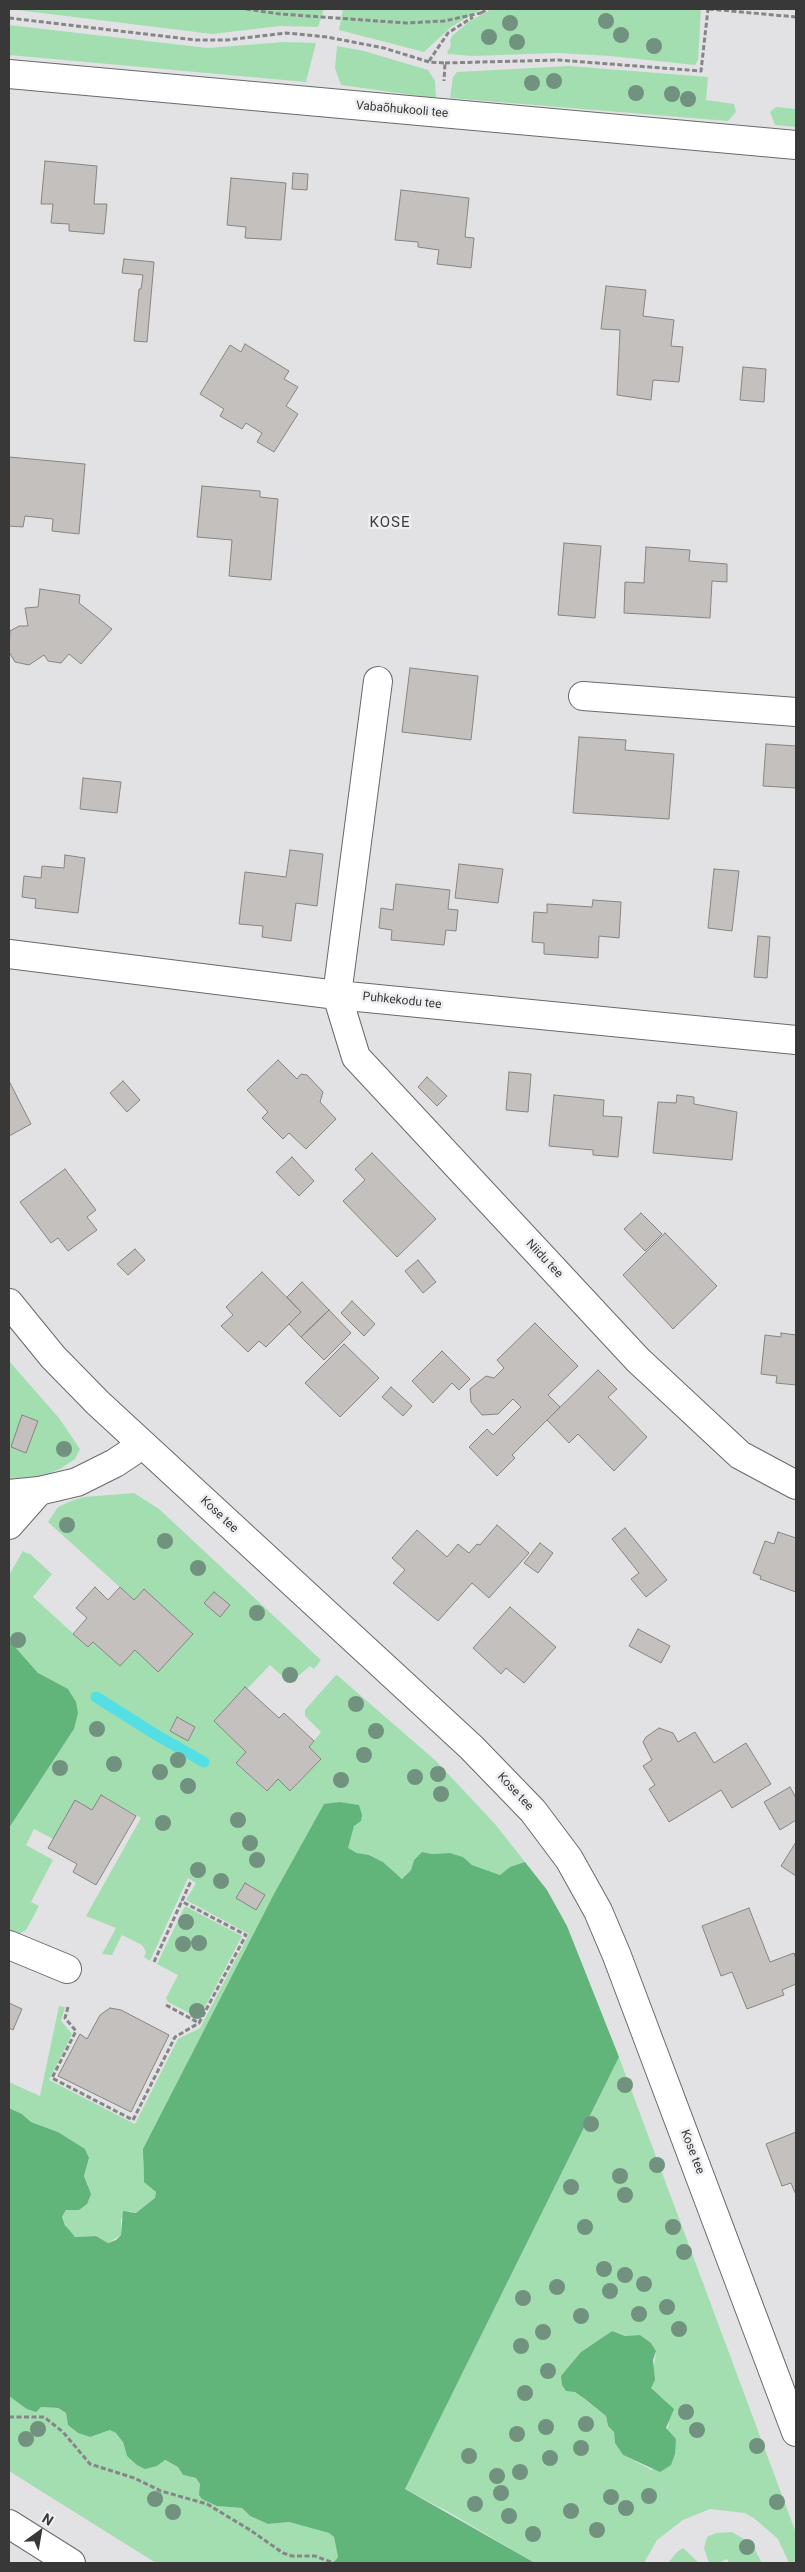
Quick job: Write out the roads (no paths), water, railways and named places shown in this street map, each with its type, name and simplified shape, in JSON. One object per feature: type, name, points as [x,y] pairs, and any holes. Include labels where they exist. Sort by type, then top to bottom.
[{"type":"street","name":"Vabaõhukooli tee","points":[[9,74],[796,145]]},
{"type":"street","points":[[337,995],[378,681]]},
{"type":"street","points":[[583,696],[796,712]]},
{"type":"street","name":"Puhkekodu tee","points":[[9,954],[337,995],[796,1040]]},
{"type":"street","name":"Niidu tee","points":[[337,995],[356,1057],[638,1360],[740,1455],[796,1485]]},
{"type":"street","name":"Kose tee","points":[[9,1303],[59,1364],[142,1445],[471,1747],[532,1811],[569,1859],[598,1911],[618,1956],[796,2432]]},
{"type":"street","points":[[9,1494],[39,1491],[77,1482],[142,1445]]},
{"type":"street","points":[[9,1525],[39,1491]]},
{"type":"street","points":[[9,1945],[67,1968]]},
{"type":"street","points":[[9,2524],[71,2563]]},
{"type":"waterway","points":[[96,1697],[204,1762]]},
{"type":"district","name":"KOSE","points":[[390,523]]}]
